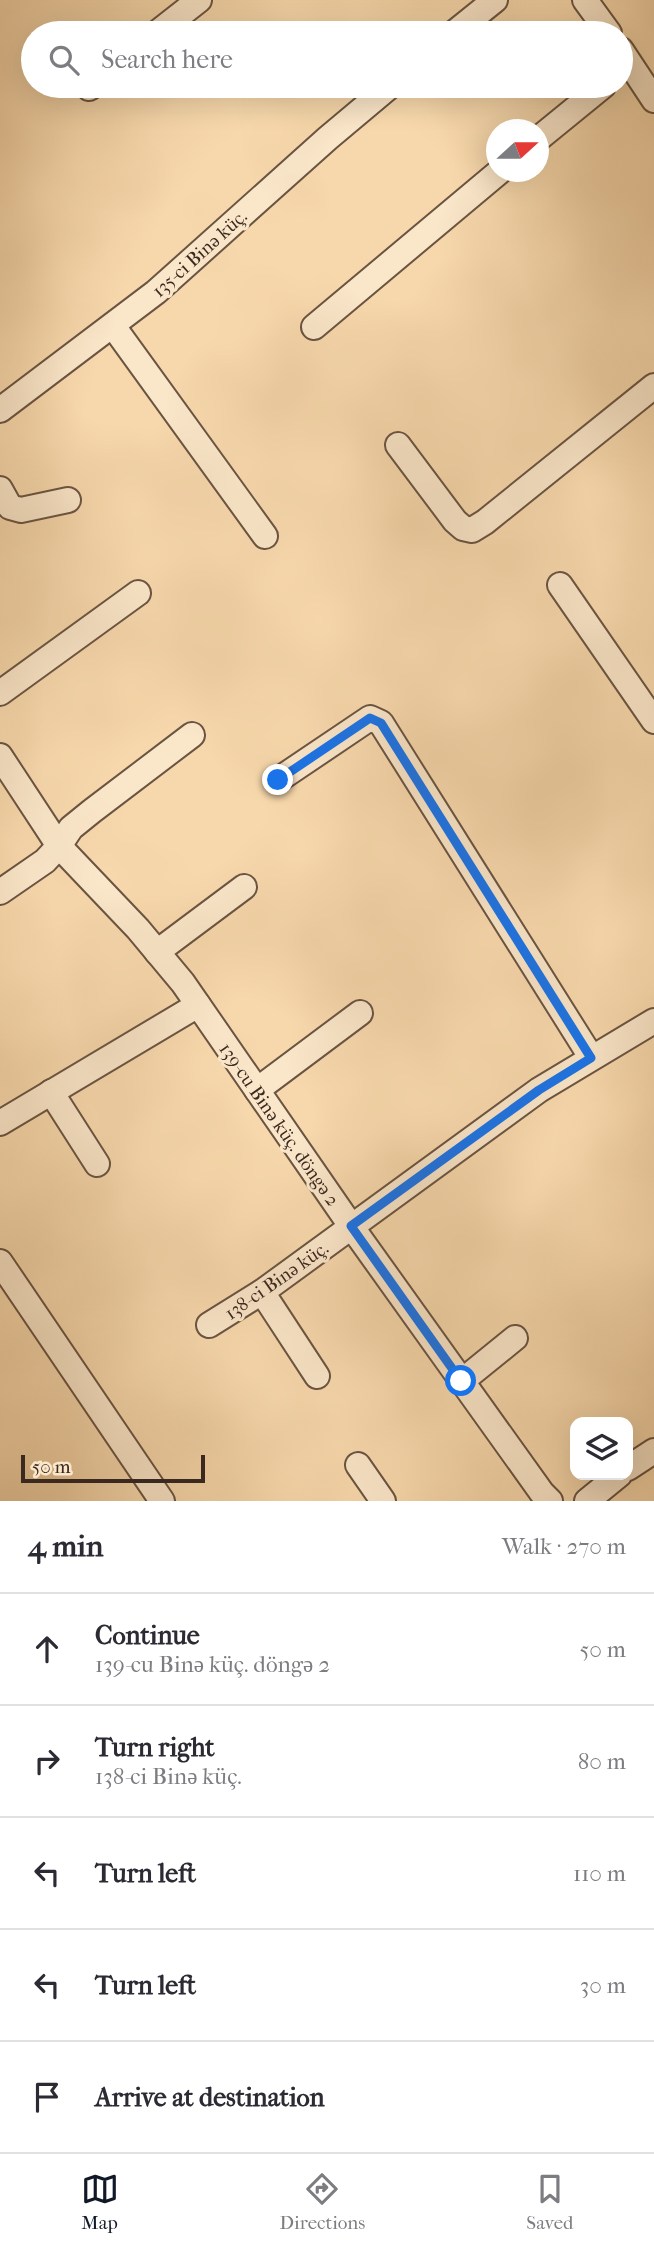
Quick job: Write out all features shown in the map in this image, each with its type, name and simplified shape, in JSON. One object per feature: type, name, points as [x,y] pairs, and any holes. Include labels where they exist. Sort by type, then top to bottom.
[{"type":"street","points":[[172,21],[198,0]]},
{"type":"street","points":[[585,0],[600,21]]},
{"type":"street","points":[[466,21],[484,3]]},
{"type":"street","points":[[633,73],[654,100]]},
{"type":"street","name":"135-ci Binə küç.","points":[[0,410],[156,292],[376,98]]},
{"type":"street","points":[[549,130],[588,98]]},
{"type":"street","points":[[314,327],[487,182]]},
{"type":"street","points":[[113,326],[265,536]]},
{"type":"street","points":[[398,445],[455,522],[471,530],[654,386]]},
{"type":"street","points":[[0,489],[10,507],[21,510],[68,500]]},
{"type":"street","points":[[560,585],[654,720]]},
{"type":"street","points":[[0,693],[138,593]]},
{"type":"street","points":[[278,780],[370,718],[381,723],[591,1058]]},
{"type":"street","points":[[0,892],[45,861],[71,828],[192,735]]},
{"type":"street","name":"139-cu Binə küç. döngə 2","points":[[0,755],[59,846],[157,952],[198,1004],[351,1226],[550,1501]]},
{"type":"street","points":[[157,952],[244,887]]},
{"type":"street","points":[[0,1123],[198,1004]]},
{"type":"street","points":[[257,1090],[360,1013]]},
{"type":"street","name":"138-ci Binə küç.","points":[[209,1325],[262,1292],[539,1090],[654,1021]]},
{"type":"street","points":[[51,1092],[97,1164]]},
{"type":"street","points":[[0,1262],[162,1501]]},
{"type":"street","points":[[262,1292],[317,1376]]},
{"type":"street","points":[[461,1381],[515,1338]]},
{"type":"street","points":[[633,1465],[654,1451]]},
{"type":"street","points":[[358,1465],[383,1501]]},
{"type":"street","points":[[587,1501],[614,1480]]},
{"type":"route","points":[[278,780],[370,718],[381,723],[591,1058],[539,1090],[351,1226],[461,1381]]}]
